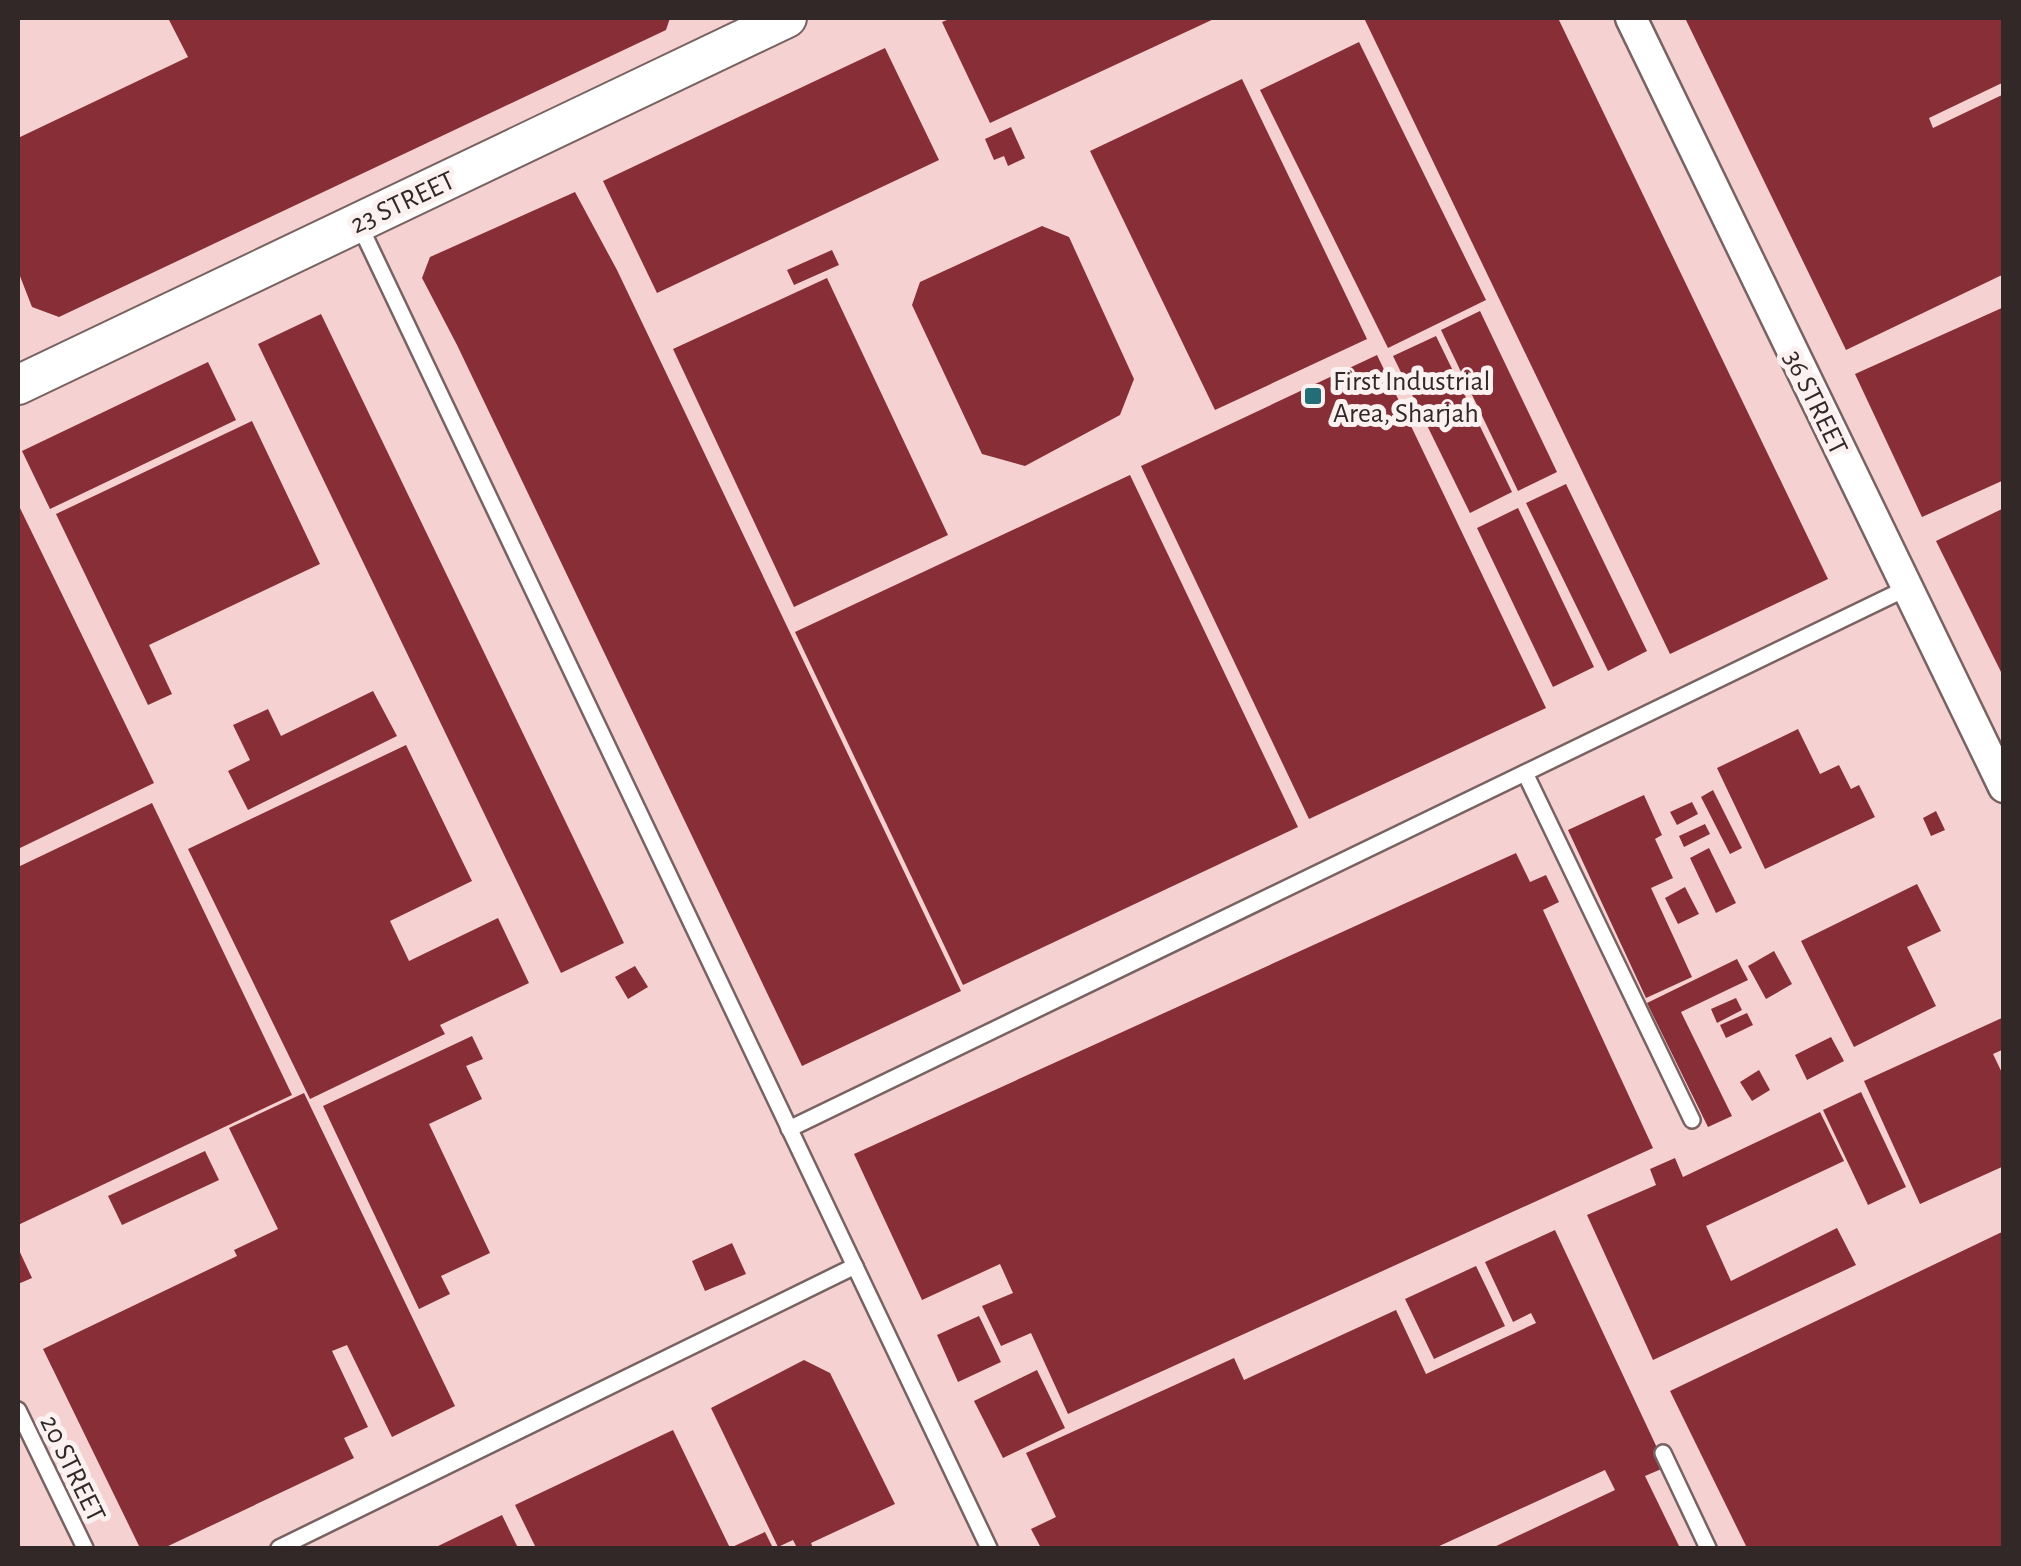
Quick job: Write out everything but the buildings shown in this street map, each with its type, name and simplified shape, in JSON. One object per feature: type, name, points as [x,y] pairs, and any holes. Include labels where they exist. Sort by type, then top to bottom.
[{"type":"street","name":"23 STREET","points":[[18,385],[358,222],[741,27],[787,18]]},
{"type":"street","name":"36 STREET","points":[[1631,18],[2004,787]]},
{"type":"lane","points":[[358,222],[989,1548]]},
{"type":"lane","points":[[789,1129],[1907,588]]},
{"type":"lane","points":[[1525,773],[1692,1120]]},
{"type":"lane","points":[[279,1548],[854,1266]]},
{"type":"lane","name":"20 STREET","points":[[18,1410],[85,1548]]},
{"type":"lane","points":[[1663,1453],[1708,1548]]},
{"type":"shaded area","points":[[18,18],[2003,18],[2003,1548],[18,1548]]},
{"type":"place","name":"First Industrial Area, Sharjah","points":[[1313,396]]}]
